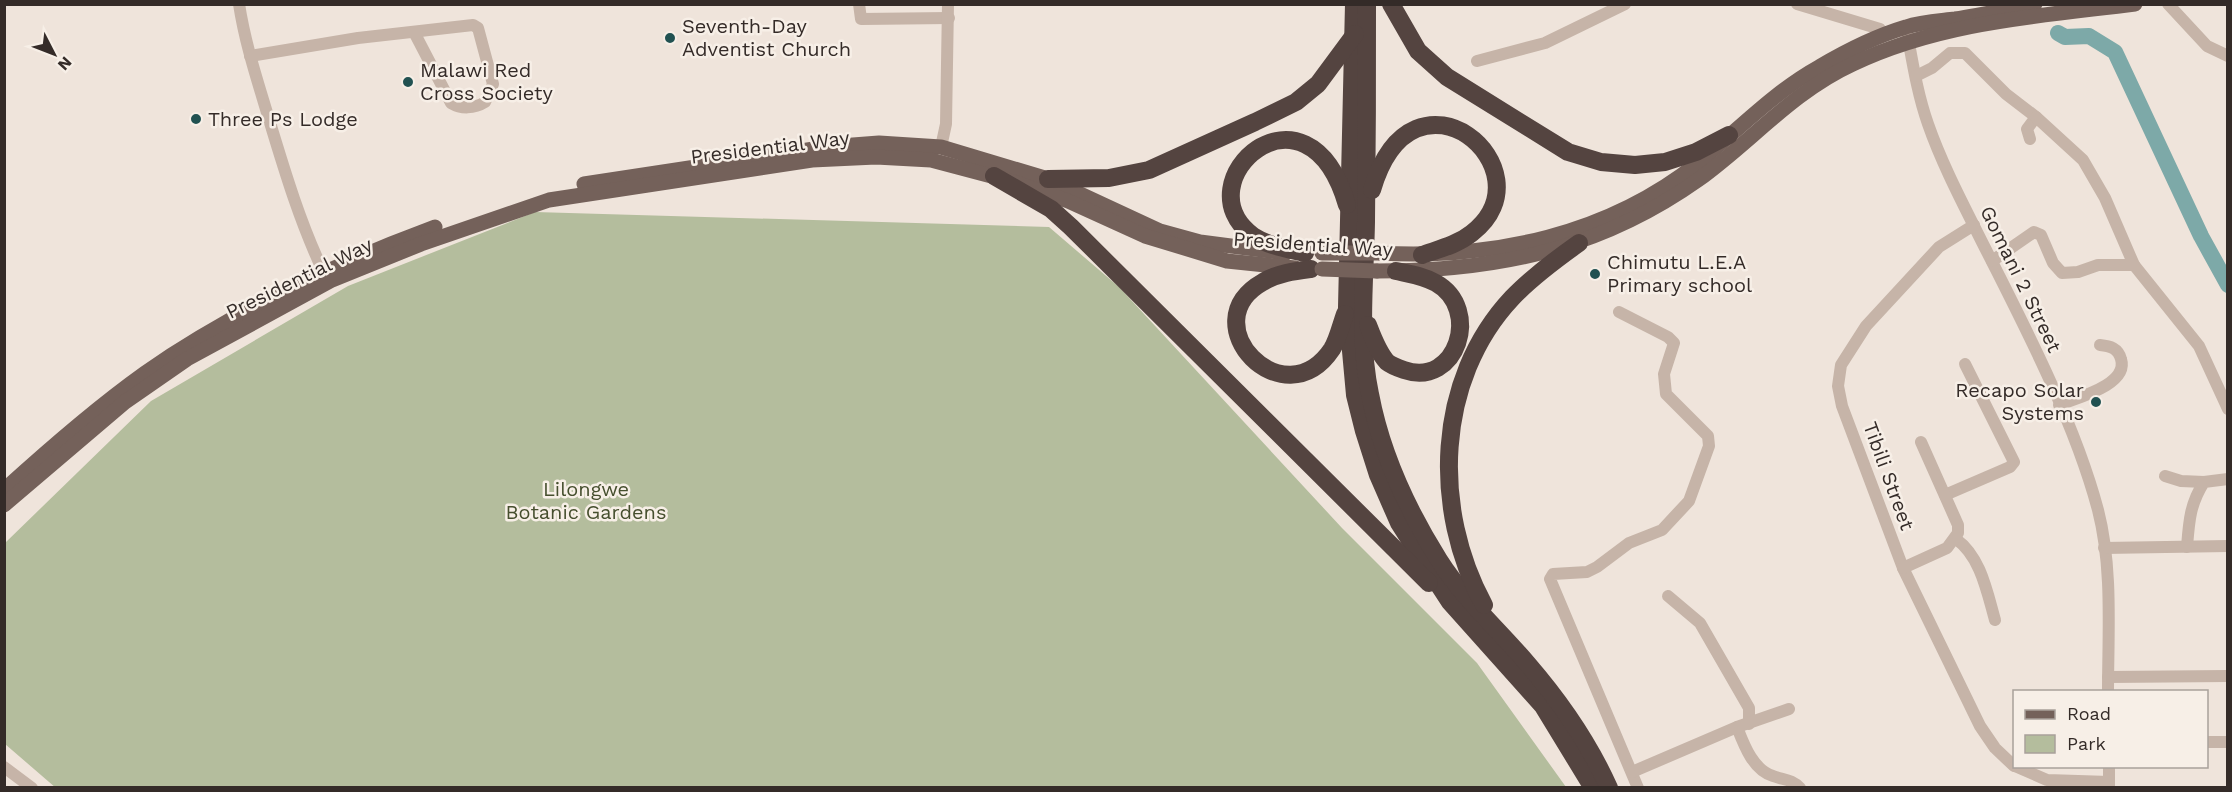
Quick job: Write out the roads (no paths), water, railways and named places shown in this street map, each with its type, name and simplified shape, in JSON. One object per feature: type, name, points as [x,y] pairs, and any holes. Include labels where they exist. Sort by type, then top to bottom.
[{"type":"highway","points":[[1354,4],[1354,34],[1361,93]]},
{"type":"highway","points":[[1367,4],[1361,93],[1355,395],[1378,475],[1399,523],[1450,602]]},
{"type":"highway","points":[[1391,4],[1418,51],[1447,77],[1568,152],[1601,162],[1635,165],[1665,162],[1696,152],[1729,135]]},
{"type":"highway","points":[[1047,178],[1109,178],[1149,170],[1255,122],[1296,102],[1318,84],[1354,34]]},
{"type":"highway","points":[[1358,218],[1388,150],[1401,137],[1414,129],[1446,126],[1475,140],[1491,160],[1496,174],[1496,191],[1491,207],[1483,222],[1472,233],[1455,244],[1422,255]]},
{"type":"highway","points":[[1315,261],[1255,237],[1237,216],[1232,189],[1235,176],[1254,149],[1282,141],[1296,142],[1318,151],[1335,171],[1358,218]]},
{"type":"highway","points":[[994,176],[1051,209],[1071,227],[1408,565],[1450,602],[1543,706],[1593,788]]},
{"type":"highway","points":[[1498,632],[1475,588],[1456,536],[1450,497],[1448,456],[1455,411],[1468,367],[1486,333],[1511,299],[1573,238]]},
{"type":"highway","points":[[1315,261],[1263,282],[1251,290],[1241,302],[1237,333],[1243,348],[1251,359],[1263,368],[1278,373],[1294,374],[1307,369],[1320,361],[1332,348],[1355,310]]},
{"type":"highway","points":[[1355,310],[1377,347],[1388,362],[1396,367],[1420,372],[1432,370],[1445,362],[1455,351],[1462,325],[1460,313],[1447,290],[1424,277],[1396,271]]},
{"type":"highway","points":[[1355,310],[1369,393],[1392,470],[1414,517],[1440,562],[1555,698],[1580,735],[1609,788]]},
{"type":"main road","points":[[1573,238],[1665,185],[1697,163],[1808,67],[1835,50],[1880,29],[1930,13],[1991,4]]},
{"type":"main road","points":[[1760,107],[1819,67],[1906,27],[2035,4]]},
{"type":"main road","name":"Presidential Way","points":[[4,490],[87,418],[145,373],[202,337],[363,255],[467,216],[557,189],[692,165],[827,147],[879,143],[941,147],[1047,178],[1160,231],[1200,242],[1377,271],[1503,262],[1628,222],[1667,200],[1699,179],[1808,90],[1853,64],[1945,31],[2135,4]]},
{"type":"main road","name":"Presidential Way","points":[[4,506],[125,402],[187,359],[332,280],[493,217],[549,200],[812,160],[876,157],[931,160],[994,176],[1068,201],[1145,236],[1227,261],[1315,261],[1380,253],[1422,255],[1500,249],[1573,238]]},
{"type":"street","points":[[239,4],[250,56],[310,243],[324,273]]},
{"type":"street","points":[[859,4],[861,19],[949,18]]},
{"type":"street","points":[[941,147],[946,124],[948,4]]},
{"type":"street","points":[[1477,61],[1545,43],[1625,4]]},
{"type":"street","points":[[1797,4],[1880,29]]},
{"type":"street","points":[[2168,4],[2206,46],[2228,56]]},
{"type":"street","points":[[250,56],[465,24],[476,26],[493,84],[484,102],[469,107],[458,107],[451,103],[414,32]]},
{"type":"street","name":"Gomani 2 Street","points":[[1906,27],[1919,94],[1937,148],[2059,405],[2094,495],[2103,548],[2108,690]]},
{"type":"street","points":[[1916,76],[1932,68],[1950,53],[1960,51],[1972,58],[2006,94],[2037,117],[2083,160],[2105,198],[2134,265],[2199,346],[2228,409]]},
{"type":"street","points":[[2030,139],[2027,129],[2037,117]]},
{"type":"street","name":"Tibili Street","points":[[1974,225],[1939,247],[1893,294],[1848,350],[1838,377],[1842,406],[1903,568],[1980,726],[2001,756],[2013,765]]},
{"type":"street","points":[[1992,261],[2034,232],[2041,235],[2053,263],[2062,273],[2078,272],[2098,265],[2134,265]]},
{"type":"street","points":[[1619,312],[1668,337],[1674,343],[1664,374],[1663,385],[1666,394],[1702,427],[1708,436],[1709,446],[1689,501],[1662,530],[1629,543],[1587,572],[1553,574],[1550,579],[1638,788]]},
{"type":"street","points":[[2059,405],[2110,384],[2121,372],[2122,362],[2118,352],[2110,346],[2100,345]]},
{"type":"street","points":[[1945,495],[2010,466],[2014,462],[1965,364]]},
{"type":"street","points":[[1903,568],[1947,548],[1956,539],[1959,529],[1921,442]]},
{"type":"street","points":[[2165,476],[2181,481],[2204,482],[2228,479]]},
{"type":"street","points":[[2187,547],[2189,513],[2204,482]]},
{"type":"street","points":[[1956,539],[1966,548],[1984,580],[1995,620]]},
{"type":"street","points":[[2103,548],[2228,546]]},
{"type":"street","points":[[1668,596],[1700,623],[1749,708],[1743,725],[1759,767],[1771,776],[1795,782],[1800,788]]},
{"type":"street","points":[[2108,677],[2228,676]]},
{"type":"street","points":[[1632,772],[1743,725],[1789,709]]},
{"type":"street","points":[[2208,742],[2228,742]]},
{"type":"street","points":[[4,767],[32,788]]},
{"type":"street","name":"Tibili Street","points":[[2020,768],[2047,780],[2109,785]]},
{"type":"street","points":[[2109,768],[2109,785]]},
{"type":"waterway","points":[[2058,33],[2065,37],[2089,36],[2115,52],[2201,236],[2228,285]]},
{"type":"place","name":"Seventh-Day Adventist Church","points":[[670,38]]},
{"type":"place","name":"Malawi Red Cross Society","points":[[408,82]]},
{"type":"place","name":"Three Ps Lodge","points":[[196,119]]},
{"type":"place","name":"Chimutu L.E.A Primary school","points":[[1595,274]]},
{"type":"place","name":"Recapo Solar Systems","points":[[2096,402]]},
{"type":"park label","name":"Lilongwe Botanic Gardens","points":[[586,500]]}]
